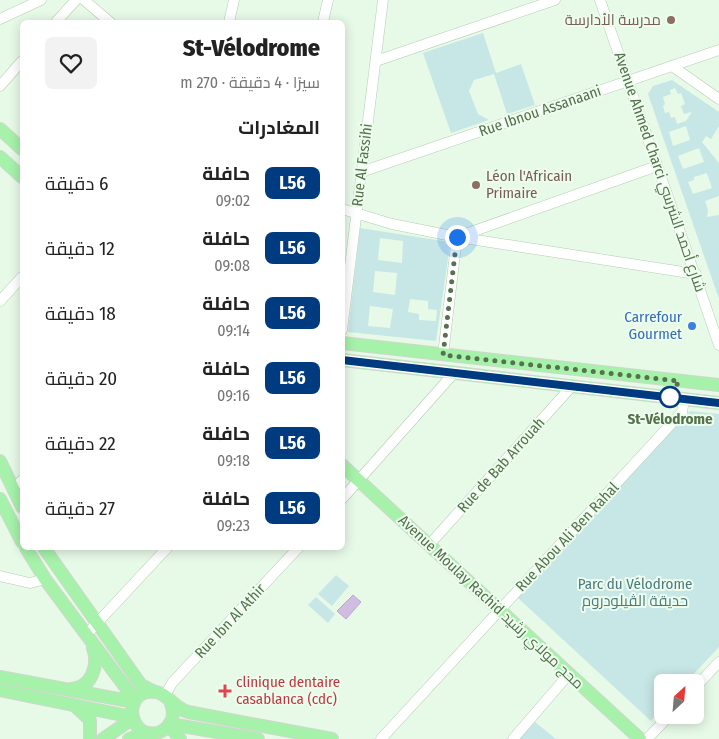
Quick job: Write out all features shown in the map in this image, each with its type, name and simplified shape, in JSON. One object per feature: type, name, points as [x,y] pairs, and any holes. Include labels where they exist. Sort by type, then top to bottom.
[{"type":"main road","points":[[0,129],[20,147]]},
{"type":"main road","points":[[1,159],[20,175]]},
{"type":"main road","points":[[345,343],[719,385]]},
{"type":"main road","points":[[345,360],[719,403]]},
{"type":"main road","points":[[0,461],[18,485]]},
{"type":"main road","name":"Avenue Moulay Rachid محج مولاي رشيد","points":[[345,468],[640,739]]},
{"type":"main road","points":[[0,499],[20,538]]},
{"type":"main road","points":[[27,550],[45,579],[135,701]]},
{"type":"main road","points":[[45,550],[141,685],[188,712],[332,739]]},
{"type":"main road","points":[[68,690],[83,686],[92,674],[96,658],[89,639]]},
{"type":"main road","points":[[0,677],[135,701]]},
{"type":"main road","points":[[0,690],[132,718]]},
{"type":"main road","points":[[129,739],[151,735],[160,732],[170,724],[174,714],[164,697],[144,693],[135,701],[132,718],[138,729],[151,735]]},
{"type":"main road","points":[[73,705],[90,720],[90,739]]},
{"type":"main road","points":[[103,739],[132,718]]},
{"type":"main road","points":[[170,724],[226,736],[258,739]]},
{"type":"main road","points":[[170,724],[180,739]]},
{"type":"street","points":[[0,19],[41,0]]},
{"type":"street","points":[[58,20],[76,0]]},
{"type":"street","points":[[84,0],[108,20]]},
{"type":"street","points":[[229,20],[234,0]]},
{"type":"street","points":[[323,20],[328,0]]},
{"type":"street","name":"Rue Al Fassihi","points":[[345,305],[383,0]]},
{"type":"street","points":[[376,61],[555,0]]},
{"type":"street","name":"Avenue Ahmed Charci شارع أحمد الشرسي","points":[[600,0],[719,345]]},
{"type":"street","name":"Rue Ibnou Assanaani","points":[[361,172],[719,50]]},
{"type":"street","points":[[0,86],[20,63]]},
{"type":"street","points":[[672,66],[719,99]]},
{"type":"street","points":[[457,237],[658,166]]},
{"type":"street","points":[[345,210],[457,237],[696,274]]},
{"type":"street","points":[[443,355],[457,237]]},
{"type":"street","points":[[0,301],[20,279]]},
{"type":"street","points":[[345,496],[454,373]]},
{"type":"street","name":"Rue de Bab Arrouah","points":[[429,545],[572,386]]},
{"type":"street","name":"Rue Abou Ali Ben Rahal","points":[[381,739],[682,412],[684,399]]},
{"type":"street","points":[[89,639],[97,624],[165,550]]},
{"type":"street","name":"Rue Ibn Al Athir","points":[[164,697],[172,683],[296,550]]},
{"type":"street","points":[[0,576],[30,582],[45,579]]},
{"type":"street","points":[[704,678],[719,662]]},
{"type":"street","points":[[512,739],[569,674]]},
{"type":"street","points":[[647,739],[661,724]]},
{"type":"green space","points":[[483,33],[496,73],[521,64],[535,105],[507,114],[494,74],[474,80],[469,91],[478,114],[489,120],[451,133],[423,53]]},
{"type":"green space","points":[[672,80],[719,112],[719,126],[711,139],[706,136],[702,142],[719,163],[719,196],[705,201],[708,210],[707,217],[719,215],[719,299],[648,94],[653,86]],"holes":[[[675,88],[678,94],[681,93],[685,104],[681,106],[684,114],[692,112],[686,121],[677,124],[675,117],[671,118],[669,112],[665,113],[663,97],[671,94],[670,90]],[[686,126],[690,140],[673,146],[669,132]],[[699,148],[704,162],[683,169],[678,156]],[[707,173],[712,188],[693,194],[688,182],[694,180],[694,177]]]},
{"type":"green space","points":[[360,228],[449,242],[436,341],[348,332]],"holes":[[[380,238],[403,241],[402,263],[378,260]],[[375,271],[397,273],[395,295],[373,292]],[[410,299],[428,301],[428,309],[437,310],[436,321],[419,320],[419,314],[408,312]],[[370,306],[393,309],[390,328],[368,326]]]},
{"type":"green space","name":"Parc du Vélodrome حديقة الڤيلودروم","points":[[690,411],[719,414],[719,647],[694,674],[654,674],[654,717],[651,721],[517,597]]},
{"type":"green space","points":[[336,575],[349,586],[332,606],[318,594]]},
{"type":"green space","points":[[316,597],[335,614],[328,623],[308,605]]},
{"type":"green space","points":[[535,722],[556,739],[519,739]]},
{"type":"shaded area","points":[[353,595],[361,602],[346,619],[337,611]]},
{"type":"bus line","name":"L56","points":[[345,360],[719,403]]},
{"type":"place","name":"مدرسة الأدارسة","points":[[671,20]]},
{"type":"place","name":"Léon l'Africain Primaire","points":[[476,185]]},
{"type":"place","name":"Carrefour Gourmet","points":[[692,326]]},
{"type":"place","name":"St-Vélodrome","points":[[670,397]]},
{"type":"place","name":"clinique dentaire casablanca (cdc)","points":[[225,691]]},
{"type":"route","points":[[457,237],[443,355],[679,381],[670,397]]}]
